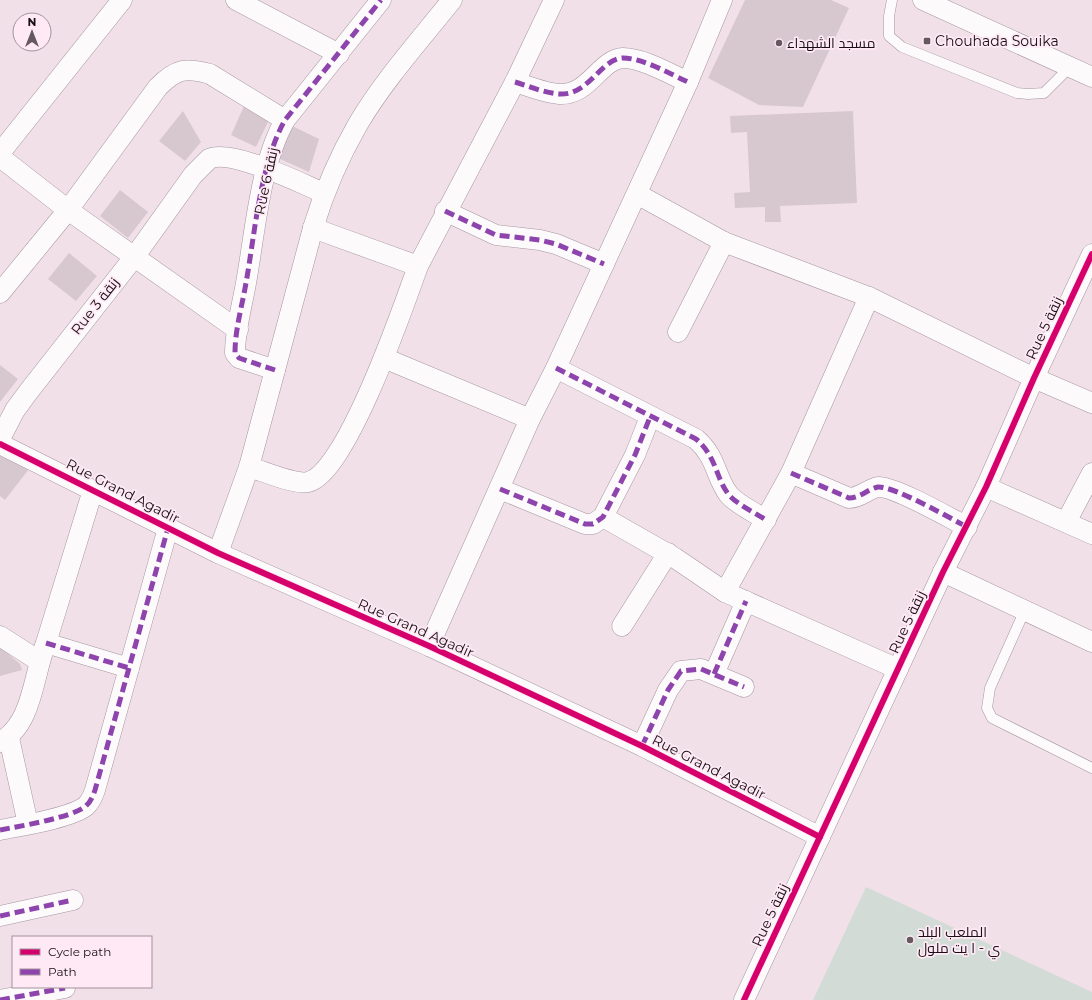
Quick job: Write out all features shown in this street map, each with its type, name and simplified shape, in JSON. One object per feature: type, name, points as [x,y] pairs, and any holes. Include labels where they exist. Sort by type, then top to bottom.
[{"type":"street","points":[[0,152],[122,0]]},
{"type":"street","points":[[236,0],[339,54]]},
{"type":"street","name":"Rue 6 زنقة","points":[[275,370],[237,356],[235,348],[267,169],[277,135],[285,120],[381,0]]},
{"type":"street","points":[[218,553],[249,467],[313,228],[324,193],[348,142],[372,103],[452,0]]},
{"type":"street","points":[[249,467],[294,481],[306,483],[316,479],[326,471],[343,444],[384,358],[418,266],[445,211],[515,82],[554,0]]},
{"type":"street","points":[[429,646],[530,419],[556,368],[688,82],[722,0]]},
{"type":"street","points":[[924,0],[1092,78]]},
{"type":"street","points":[[515,82],[558,94],[573,93],[584,86],[614,60],[621,58],[634,59],[688,82]]},
{"type":"street","points":[[0,293],[68,210],[158,87],[171,74],[183,70],[196,70],[210,74],[285,120]]},
{"type":"street","name":"Rue 3 زنقة","points":[[0,439],[15,410],[29,391],[134,256],[193,175],[209,159],[216,157],[247,161],[324,193]]},
{"type":"street","points":[[0,158],[68,210],[238,330]]},
{"type":"street","points":[[637,194],[724,242],[869,297],[1034,378],[1092,403]]},
{"type":"street","points":[[445,211],[496,235],[540,240],[556,244],[604,264]]},
{"type":"street","points":[[313,228],[418,266]]},
{"type":"street","points":[[678,332],[724,242]]},
{"type":"street","name":"Rue 5 زنقة","points":[[744,1000],[943,572],[986,488],[1034,378],[1092,254]]},
{"type":"street","points":[[725,592],[791,473],[869,297]]},
{"type":"street","points":[[384,358],[530,419]]},
{"type":"street","points":[[556,368],[696,439],[703,444],[711,456],[728,494],[734,500],[766,520]]},
{"type":"street","points":[[500,489],[585,524],[593,524],[603,517],[635,455],[650,417]]},
{"type":"street","name":"Rue Grand Agadir","points":[[0,444],[218,553],[429,646],[642,746],[820,837]]},
{"type":"street","points":[[791,473],[849,498],[855,498],[877,488],[892,490],[967,527]]},
{"type":"street","points":[[1066,522],[1092,473]]},
{"type":"street","points":[[986,488],[1092,534]]},
{"type":"street","points":[[28,824],[4,740],[24,717],[29,703],[39,661],[46,643],[93,490]]},
{"type":"street","points":[[603,517],[668,553],[725,592],[898,669]]},
{"type":"street","points":[[0,830],[75,811],[85,807],[90,802],[95,790],[168,528]]},
{"type":"street","points":[[622,626],[668,553]]},
{"type":"street","points":[[943,572],[1024,612],[1092,642]]},
{"type":"street","points":[[714,674],[746,601]]},
{"type":"street","points":[[0,636],[39,661]]},
{"type":"street","points":[[46,643],[129,668]]},
{"type":"street","points":[[642,746],[676,676],[681,671],[701,669],[744,687]]},
{"type":"street","points":[[0,916],[73,900]]},
{"type":"street","points":[[0,1000],[65,988]]},
{"type":"lane","points":[[892,0],[889,16],[889,36],[902,47],[1017,93],[1044,93],[1070,67]]},
{"type":"lane","points":[[1024,612],[990,688],[987,708],[992,718],[1092,768]]},
{"type":"shaded area","name":"الملعب البلد ي - ا يت ملول","points":[[866,887],[1092,992],[1092,1000],[813,1000]]},
{"type":"building","name":"مسجد الشهداء","points":[[745,0],[831,0],[849,8],[803,107],[759,105],[708,78]]},
{"type":"building","points":[[244,106],[270,118],[256,147],[231,135]]},
{"type":"building","points":[[183,111],[201,142],[185,161],[159,141]]},
{"type":"building","points":[[853,111],[857,203],[780,206],[781,222],[765,222],[765,207],[735,208],[734,193],[750,192],[747,132],[731,133],[730,116]]},
{"type":"building","points":[[286,123],[319,139],[309,172],[271,155]]},
{"type":"building","points":[[120,190],[148,212],[128,238],[100,216]]},
{"type":"building","points":[[69,253],[97,276],[76,301],[48,279]]},
{"type":"building","points":[[0,365],[18,379],[0,402]]},
{"type":"building","points":[[0,455],[29,469],[5,500],[0,496]]},
{"type":"building","points":[[0,647],[20,664],[22,670],[0,676]]},
{"type":"marked path","points":[[275,370],[239,358],[235,353],[237,327],[264,178],[270,157],[285,120],[381,0]]},
{"type":"marked path","points":[[515,82],[548,92],[559,94],[569,93],[586,84],[608,64],[623,58],[648,63],[688,82]]},
{"type":"marked path","points":[[445,211],[496,235],[540,240],[556,244],[604,264]]},
{"type":"marked path","points":[[556,368],[696,439],[708,453],[724,488],[729,495],[741,505],[766,520]]},
{"type":"marked path","points":[[500,489],[585,524],[593,524],[603,517],[635,455],[650,417]]},
{"type":"marked path","points":[[791,473],[849,498],[857,497],[878,487],[886,488],[922,503],[967,527]]},
{"type":"marked path","points":[[0,830],[45,821],[69,814],[86,806],[92,798],[168,528]]},
{"type":"marked path","points":[[714,674],[746,601]]},
{"type":"marked path","points":[[46,643],[129,668]]},
{"type":"marked path","points":[[642,746],[668,690],[681,671],[701,669],[744,687]]},
{"type":"marked path","points":[[0,916],[73,900]]},
{"type":"marked path","points":[[0,1000],[65,988]]},
{"type":"cycle path","points":[[744,1000],[943,572],[986,487],[1034,378],[1092,254]]},
{"type":"cycle path","points":[[0,444],[218,553],[429,646],[642,746],[820,837]]},
{"type":"place","name":"Chouhada Souika","points":[[927,41]]},
{"type":"place","name":"مسجد الشهداء","points":[[779,43]]},
{"type":"place","name":"الملعب البلد ي - ا يت ملول","points":[[910,940]]}]
